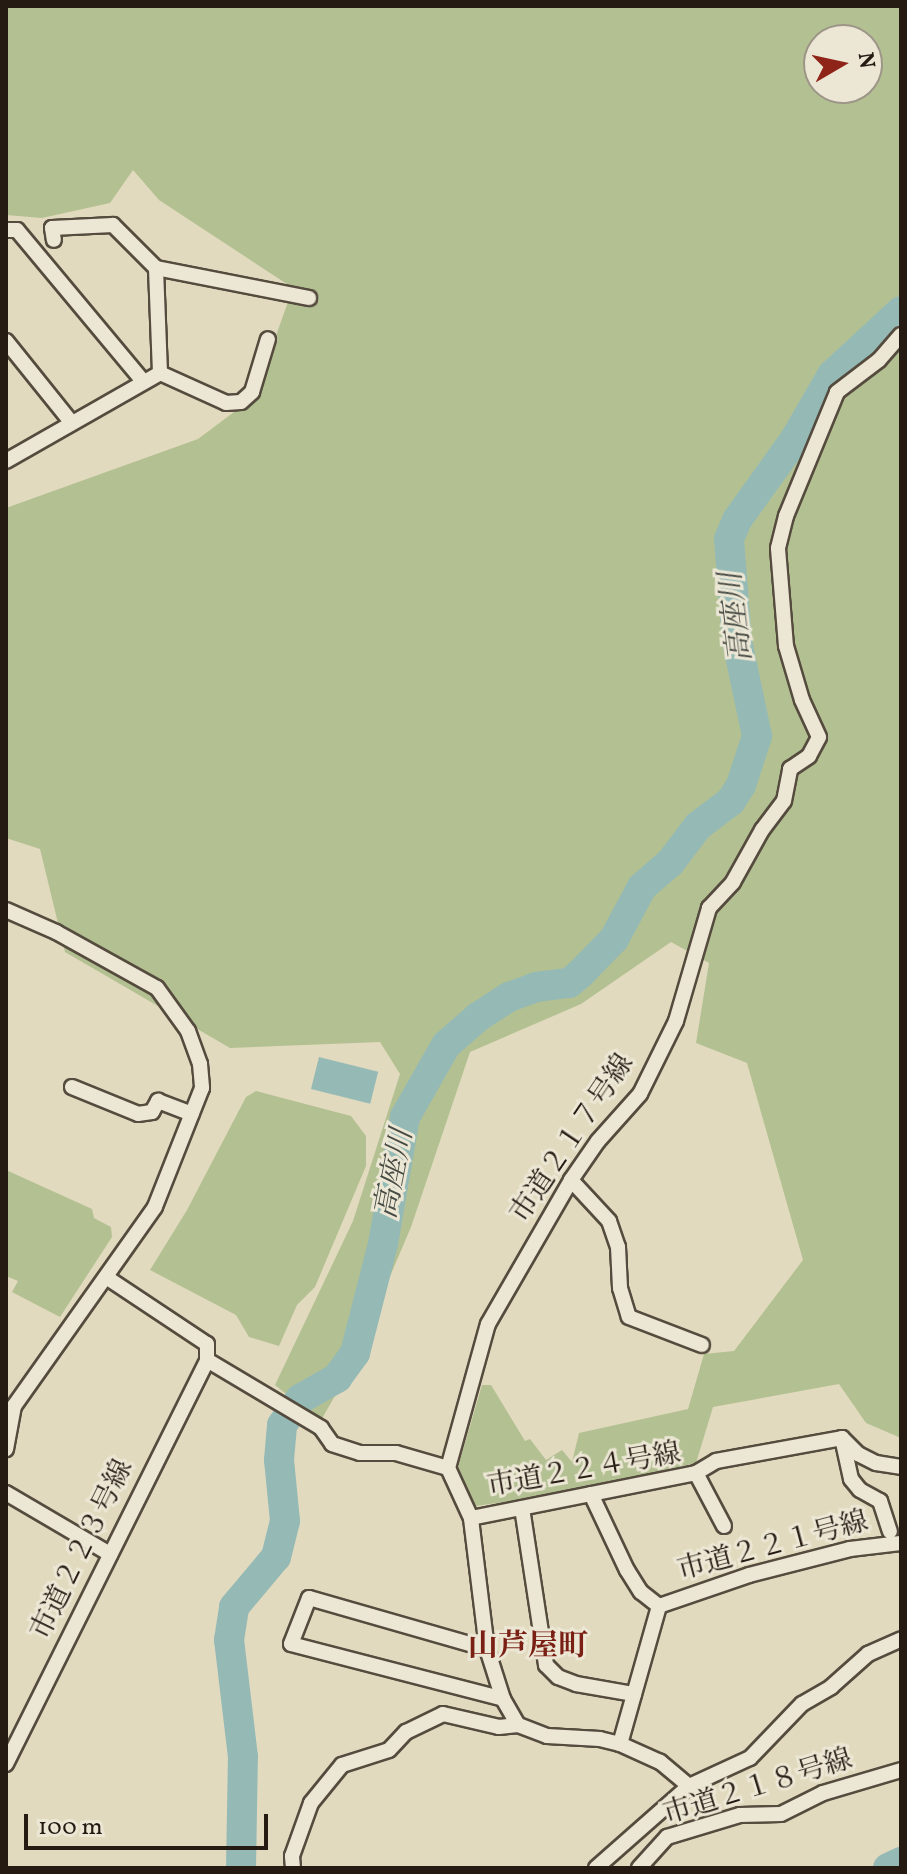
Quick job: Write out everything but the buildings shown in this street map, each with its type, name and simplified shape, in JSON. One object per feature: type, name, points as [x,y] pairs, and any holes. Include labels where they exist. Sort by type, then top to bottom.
[{"type":"street","points":[[54,240],[52,228],[113,225],[156,268],[309,298]]},
{"type":"street","points":[[11,230],[143,381]]},
{"type":"street","points":[[156,268],[160,373]]},
{"type":"street","name":"市道２１７号線","points":[[448,1468],[488,1324],[571,1180],[598,1141],[640,1094],[676,1021],[709,908],[733,882],[762,830],[784,801],[790,769],[809,756],[819,737],[802,700],[786,646],[778,548],[786,516],[837,392],[879,360],[901,335]]},
{"type":"street","points":[[6,461],[160,373],[226,403],[241,402],[252,392],[268,339]]},
{"type":"street","points":[[6,341],[72,423]]},
{"type":"street","points":[[6,910],[56,932],[157,988],[188,1031],[200,1064],[202,1088],[155,1207],[14,1406],[6,1449]]},
{"type":"street","points":[[72,1087],[138,1114],[152,1112],[158,1101],[192,1114]]},
{"type":"street","points":[[571,1180],[609,1221],[618,1247],[620,1288],[629,1317],[702,1345]]},
{"type":"street","points":[[106,1277],[207,1344],[207,1360],[321,1428],[332,1444],[360,1453],[396,1453],[448,1468],[471,1518],[487,1649],[503,1699],[518,1725]]},
{"type":"street","name":"市道２２３号線","points":[[6,1764],[207,1360]]},
{"type":"street","points":[[846,1437],[858,1454],[876,1463],[901,1467]]},
{"type":"street","points":[[696,1473],[716,1461],[846,1437]]},
{"type":"street","points":[[846,1437],[851,1479],[860,1490],[880,1501],[890,1531]]},
{"type":"street","name":"市道２２４号線","points":[[471,1518],[696,1473],[724,1526]]},
{"type":"street","points":[[6,1493],[110,1554]]},
{"type":"street","points":[[591,1494],[627,1570],[641,1592],[659,1606]]},
{"type":"street","points":[[522,1508],[546,1665],[558,1677],[576,1684],[634,1694]]},
{"type":"street","name":"市道２２１号線","points":[[620,1744],[659,1606],[749,1575],[850,1549],[901,1543]]},
{"type":"street","points":[[487,1649],[309,1598],[291,1644],[503,1699]]},
{"type":"street","points":[[596,1868],[689,1786],[750,1758],[802,1704],[831,1687],[868,1654],[901,1639]]},
{"type":"street","points":[[293,1868],[292,1856],[311,1803],[342,1765],[389,1750],[406,1732],[443,1714],[499,1727],[518,1725],[547,1736],[600,1739],[620,1744],[660,1762],[689,1786]]},
{"type":"street","name":"市道２１８号線","points":[[639,1868],[667,1837],[740,1815],[781,1814],[823,1793],[901,1770]]},
{"type":"green space","points":[[6,6],[901,6],[901,1438],[866,1423],[839,1384],[713,1407],[696,1463],[564,1493],[476,1506],[456,1474],[482,1385],[491,1385],[525,1441],[530,1439],[546,1460],[562,1450],[572,1462],[579,1433],[688,1409],[704,1354],[734,1351],[803,1260],[747,1063],[696,1043],[709,963],[671,942],[581,1004],[470,1052],[411,1227],[351,1368],[320,1422],[275,1385],[353,1221],[400,1074],[380,1042],[230,1048],[65,952],[40,849],[6,838],[6,508],[198,439],[254,397],[293,288],[159,200],[133,170],[110,203],[42,218],[6,215]]},
{"type":"green space","points":[[256,1091],[351,1116],[366,1136],[366,1166],[315,1287],[297,1305],[279,1346],[249,1337],[236,1315],[150,1270],[187,1210],[246,1097]]},
{"type":"green space","points":[[6,1170],[92,1209],[94,1218],[111,1227],[112,1237],[60,1317],[12,1292],[18,1281],[6,1276]]},
{"type":"water","points":[[319,1057],[378,1072],[370,1104],[311,1089]]},
{"type":"waterway","name":"高座川","points":[[241,1868],[243,1757],[229,1640],[234,1607],[276,1557],[285,1521],[279,1460],[282,1425],[300,1399],[337,1378],[355,1353],[383,1244],[405,1117],[446,1045],[478,1017],[509,997],[536,987],[569,983],[580,974],[614,939],[642,887],[670,863],[698,826],[731,801],[741,785],[757,736],[737,641],[729,539],[737,520],[795,439],[832,375],[901,311]]},
{"type":"waterway","points":[[888,1868],[901,1862]]},
{"type":"district","name":"山芦屋町","points":[[528,1647]]}]
